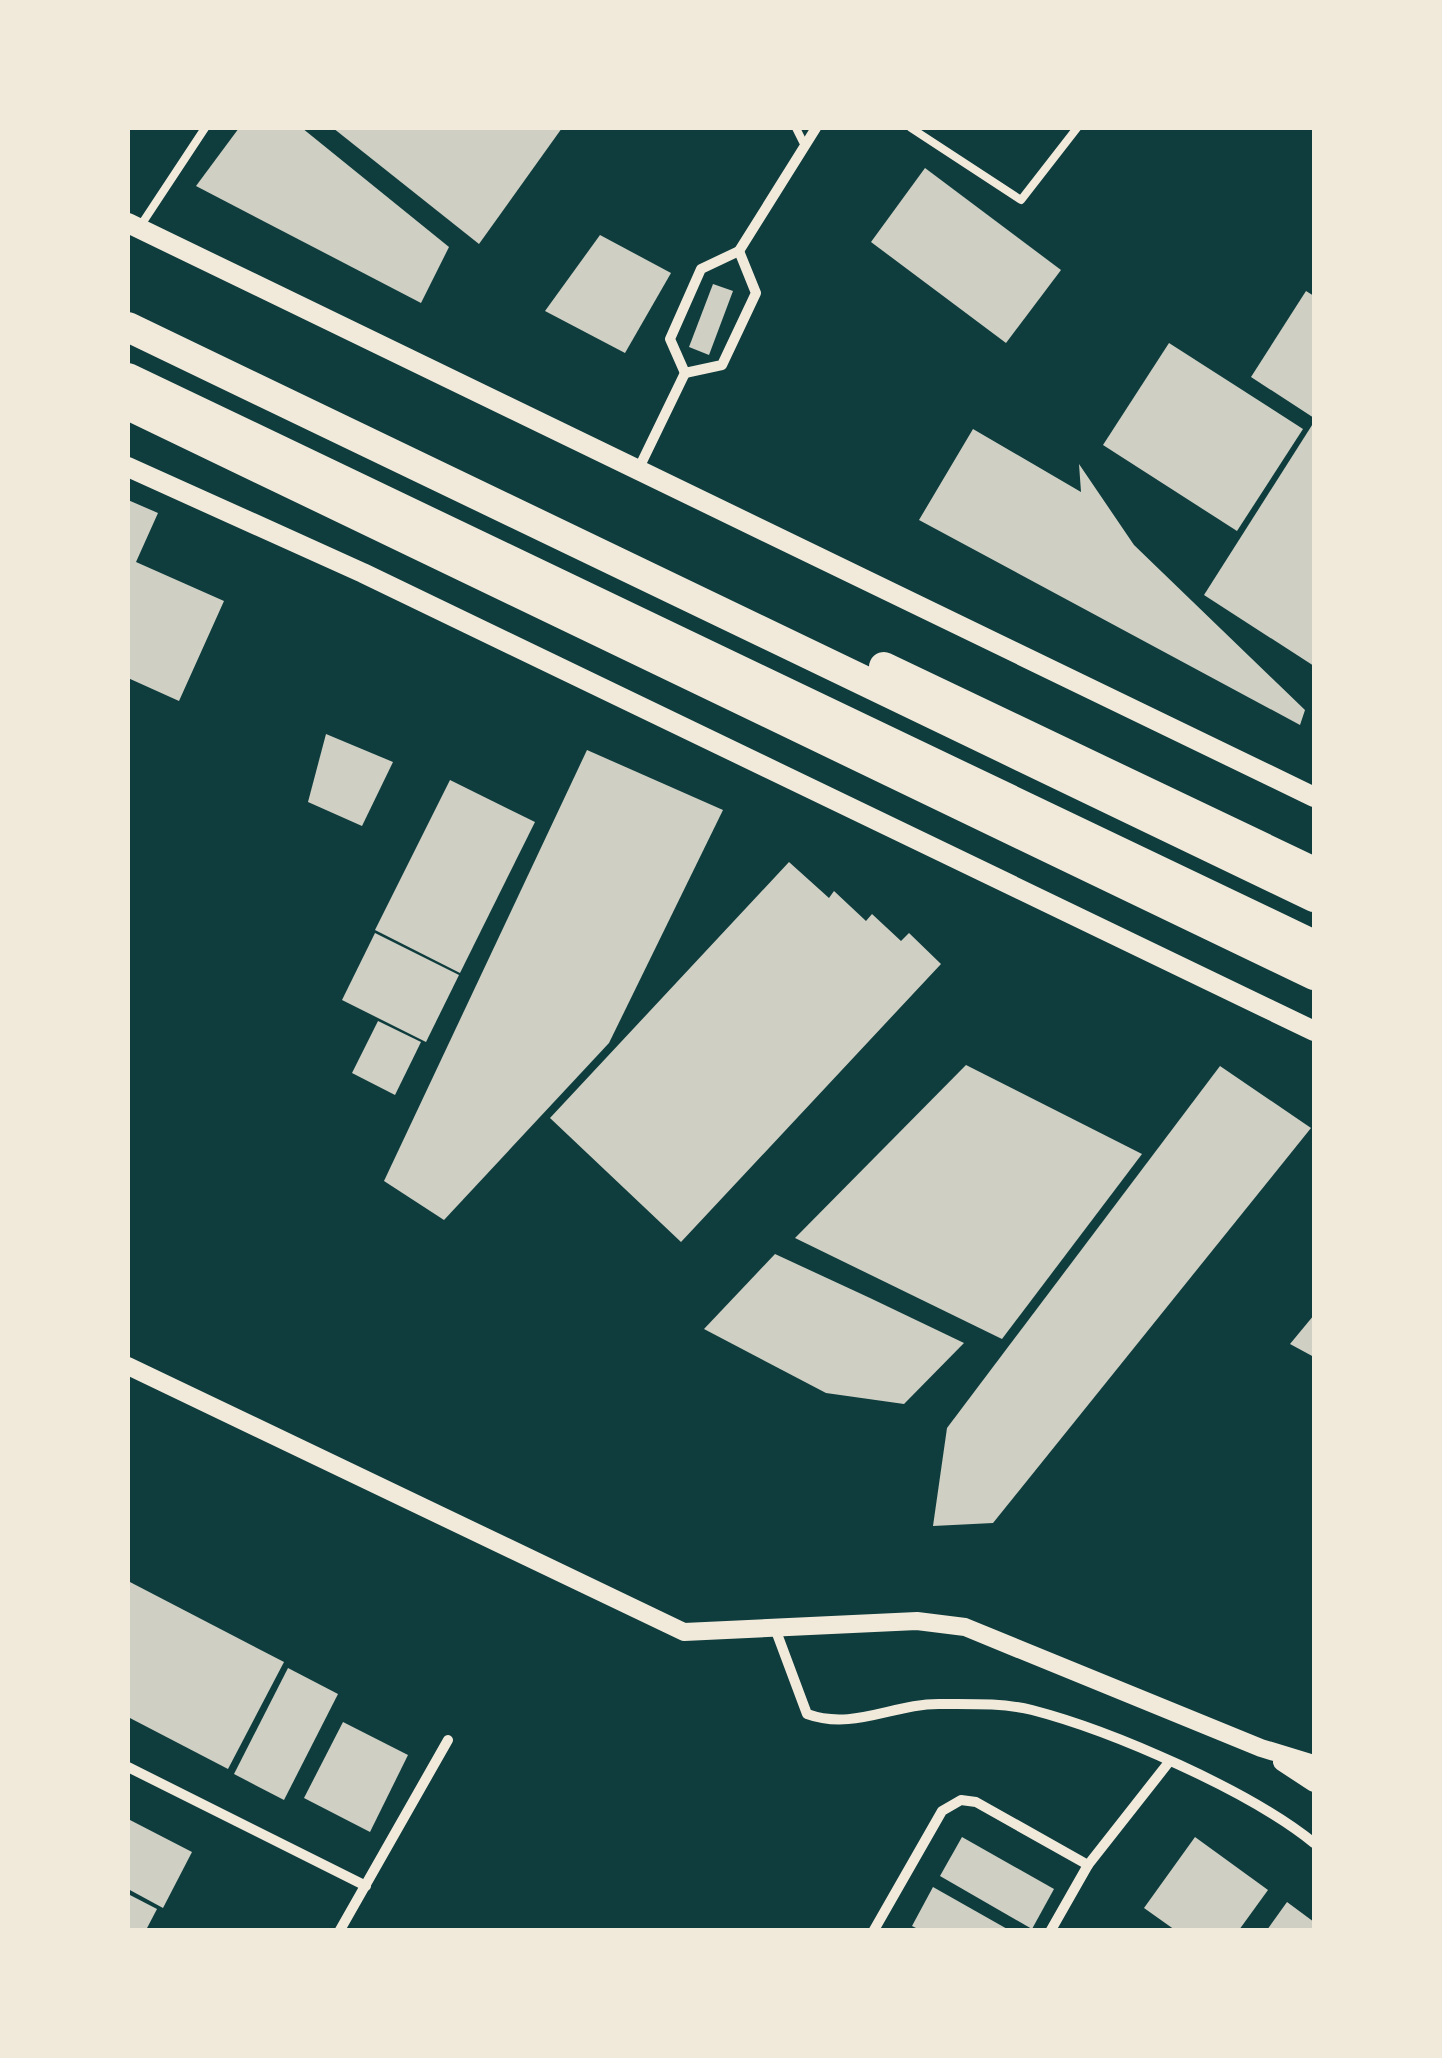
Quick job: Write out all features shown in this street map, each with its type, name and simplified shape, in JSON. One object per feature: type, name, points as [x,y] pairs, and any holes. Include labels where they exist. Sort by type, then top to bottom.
[{"type":"highway","points":[[128,306],[1314,872]]},
{"type":"highway","points":[[128,327],[1314,898]]},
{"type":"highway","points":[[128,378],[1314,945]]},
{"type":"highway","points":[[128,405],[1314,975]]},
{"type":"main road","points":[[133,226],[1314,797]]},
{"type":"main road","points":[[128,467],[362,573],[1314,1031]]},
{"type":"street","points":[[686,374],[670,338],[701,269],[740,250],[816,128]]},
{"type":"street","points":[[638,470],[686,374],[722,365],[756,293],[740,250]]},
{"type":"street","points":[[128,1366],[684,1632],[776,1631],[917,1621],[965,1628],[1261,1748],[1314,1764]]},
{"type":"street","points":[[776,1631],[807,1714],[830,1723],[935,1703],[1030,1710],[1170,1762],[1286,1820],[1314,1843]]},
{"type":"street","points":[[340,1930],[448,1740]]},
{"type":"street","points":[[1261,1748],[1314,1782]]},
{"type":"street","points":[[1051,1930],[1088,1865],[1170,1762]]},
{"type":"street","points":[[128,1767],[366,1886]]},
{"type":"street","points":[[874,1930],[942,1812],[961,1800],[976,1802],[1088,1865]]},
{"type":"lane","points":[[133,226],[206,128]]},
{"type":"lane","points":[[796,128],[804,142]]},
{"type":"lane","points":[[911,128],[1021,200],[1077,128]]},
{"type":"building","points":[[239,128],[302,128],[449,247],[421,303],[196,186]]},
{"type":"building","points":[[333,128],[562,128],[479,244]]},
{"type":"building","points":[[925,168],[1061,270],[1006,343],[871,242]]},
{"type":"building","points":[[600,235],[671,273],[625,353],[545,311]]},
{"type":"building","points":[[713,284],[733,291],[709,355],[689,347]]},
{"type":"building","points":[[1306,291],[1314,296],[1314,418],[1251,377]]},
{"type":"building","points":[[1169,343],[1303,429],[1237,531],[1103,445]]},
{"type":"building","points":[[1314,422],[1314,666],[1204,595]]},
{"type":"building","points":[[973,429],[1081,492],[1079,464],[1134,545],[1305,710],[1300,725],[919,520]]},
{"type":"building","points":[[128,500],[158,513],[136,562],[224,601],[179,701],[128,678]]},
{"type":"building","points":[[326,734],[393,762],[362,826],[308,802]]},
{"type":"building","points":[[587,750],[723,810],[609,1043],[444,1220],[384,1181]]},
{"type":"building","points":[[450,780],[535,822],[460,973],[375,930]]},
{"type":"building","points":[[789,862],[829,898],[834,891],[866,921],[872,914],[901,941],[909,933],[941,964],[681,1242],[550,1118]]},
{"type":"building","points":[[375,933],[459,975],[426,1042],[342,1000]]},
{"type":"building","points":[[378,1021],[421,1042],[395,1095],[352,1073]]},
{"type":"building","points":[[966,1065],[1142,1154],[1002,1339],[795,1238]]},
{"type":"building","points":[[1220,1066],[1311,1128],[993,1523],[933,1526],[947,1428]]},
{"type":"building","points":[[775,1254],[964,1343],[904,1404],[826,1393],[704,1329]]},
{"type":"building","points":[[1314,1315],[1314,1357],[1290,1344]]},
{"type":"building","points":[[128,1581],[284,1662],[228,1769],[128,1717]]},
{"type":"building","points":[[288,1668],[338,1694],[284,1800],[234,1774]]},
{"type":"building","points":[[343,1722],[408,1755],[370,1832],[304,1798]]},
{"type":"building","points":[[130,1820],[192,1852],[163,1908],[128,1889]]},
{"type":"building","points":[[962,1837],[1054,1889],[1032,1929],[940,1876]]},
{"type":"building","points":[[1195,1837],[1268,1890],[1239,1930],[1175,1930],[1144,1908]]},
{"type":"building","points":[[933,1887],[1009,1930],[920,1930],[912,1926]]},
{"type":"building","points":[[128,1894],[157,1909],[146,1930],[128,1930]]},
{"type":"building","points":[[1287,1902],[1314,1922],[1314,1930],[1267,1930]]}]
